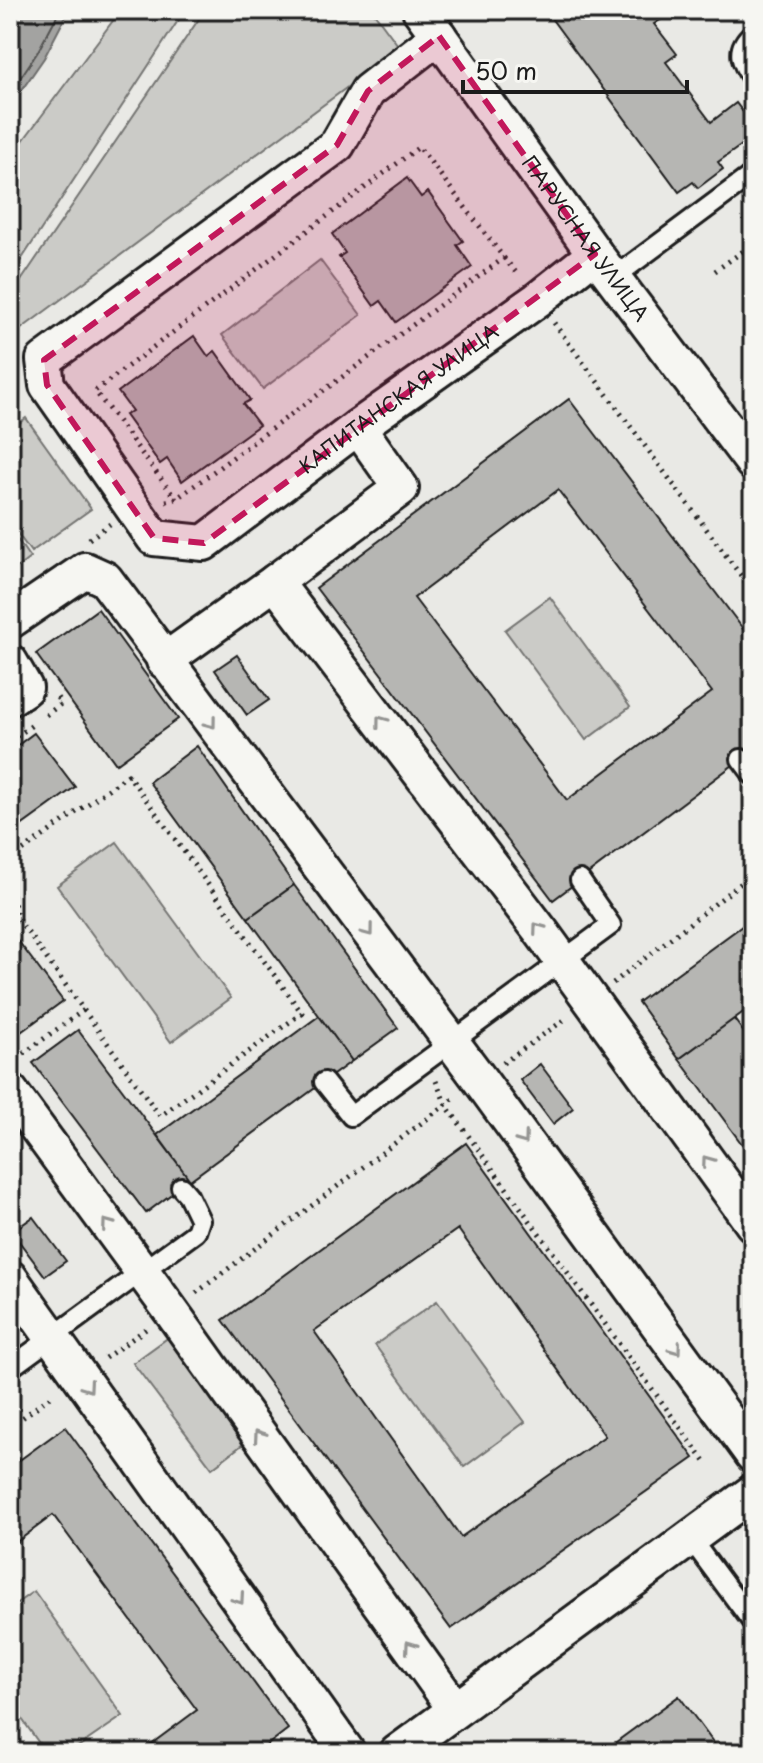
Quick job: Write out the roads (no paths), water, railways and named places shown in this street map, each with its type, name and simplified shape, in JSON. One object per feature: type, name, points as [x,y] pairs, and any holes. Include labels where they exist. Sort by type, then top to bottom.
[{"type":"street","name":"ПАРУСНАЯ УЛИЦА","points":[[430,23],[604,266],[753,463]]},
{"type":"street","name":"КАПИТАНСКАЯ УЛИЦА","points":[[430,23],[368,91],[337,145],[44,360],[47,385],[154,538],[204,543],[358,427],[537,300],[604,266]]},
{"type":"street","points":[[164,661],[401,488],[358,427]]},
{"type":"street","points":[[10,621],[85,570],[105,579],[438,1051],[480,1080],[753,1455]]},
{"type":"street","points":[[275,582],[562,962],[753,1224]]},
{"type":"street","points":[[10,662],[25,688],[10,698]]},
{"type":"street","points":[[10,1091],[455,1709]]},
{"type":"street","points":[[10,1278],[348,1753]]},
{"type":"street","points":[[397,1753],[753,1492]]},
{"type":"lane","points":[[753,33],[744,41],[740,57],[753,80]]},
{"type":"lane","points":[[604,266],[753,174]]},
{"type":"lane","points":[[494,352],[537,300]]},
{"type":"lane","points":[[741,759],[753,775]]},
{"type":"lane","points":[[324,1082],[351,1116],[611,925],[580,880]]},
{"type":"lane","points":[[10,1368],[196,1232],[200,1220],[181,1187]]},
{"type":"lane","points":[[690,1538],[753,1623]]},
{"type":"water","points":[[10,10],[69,10],[44,58],[10,107]]}]
